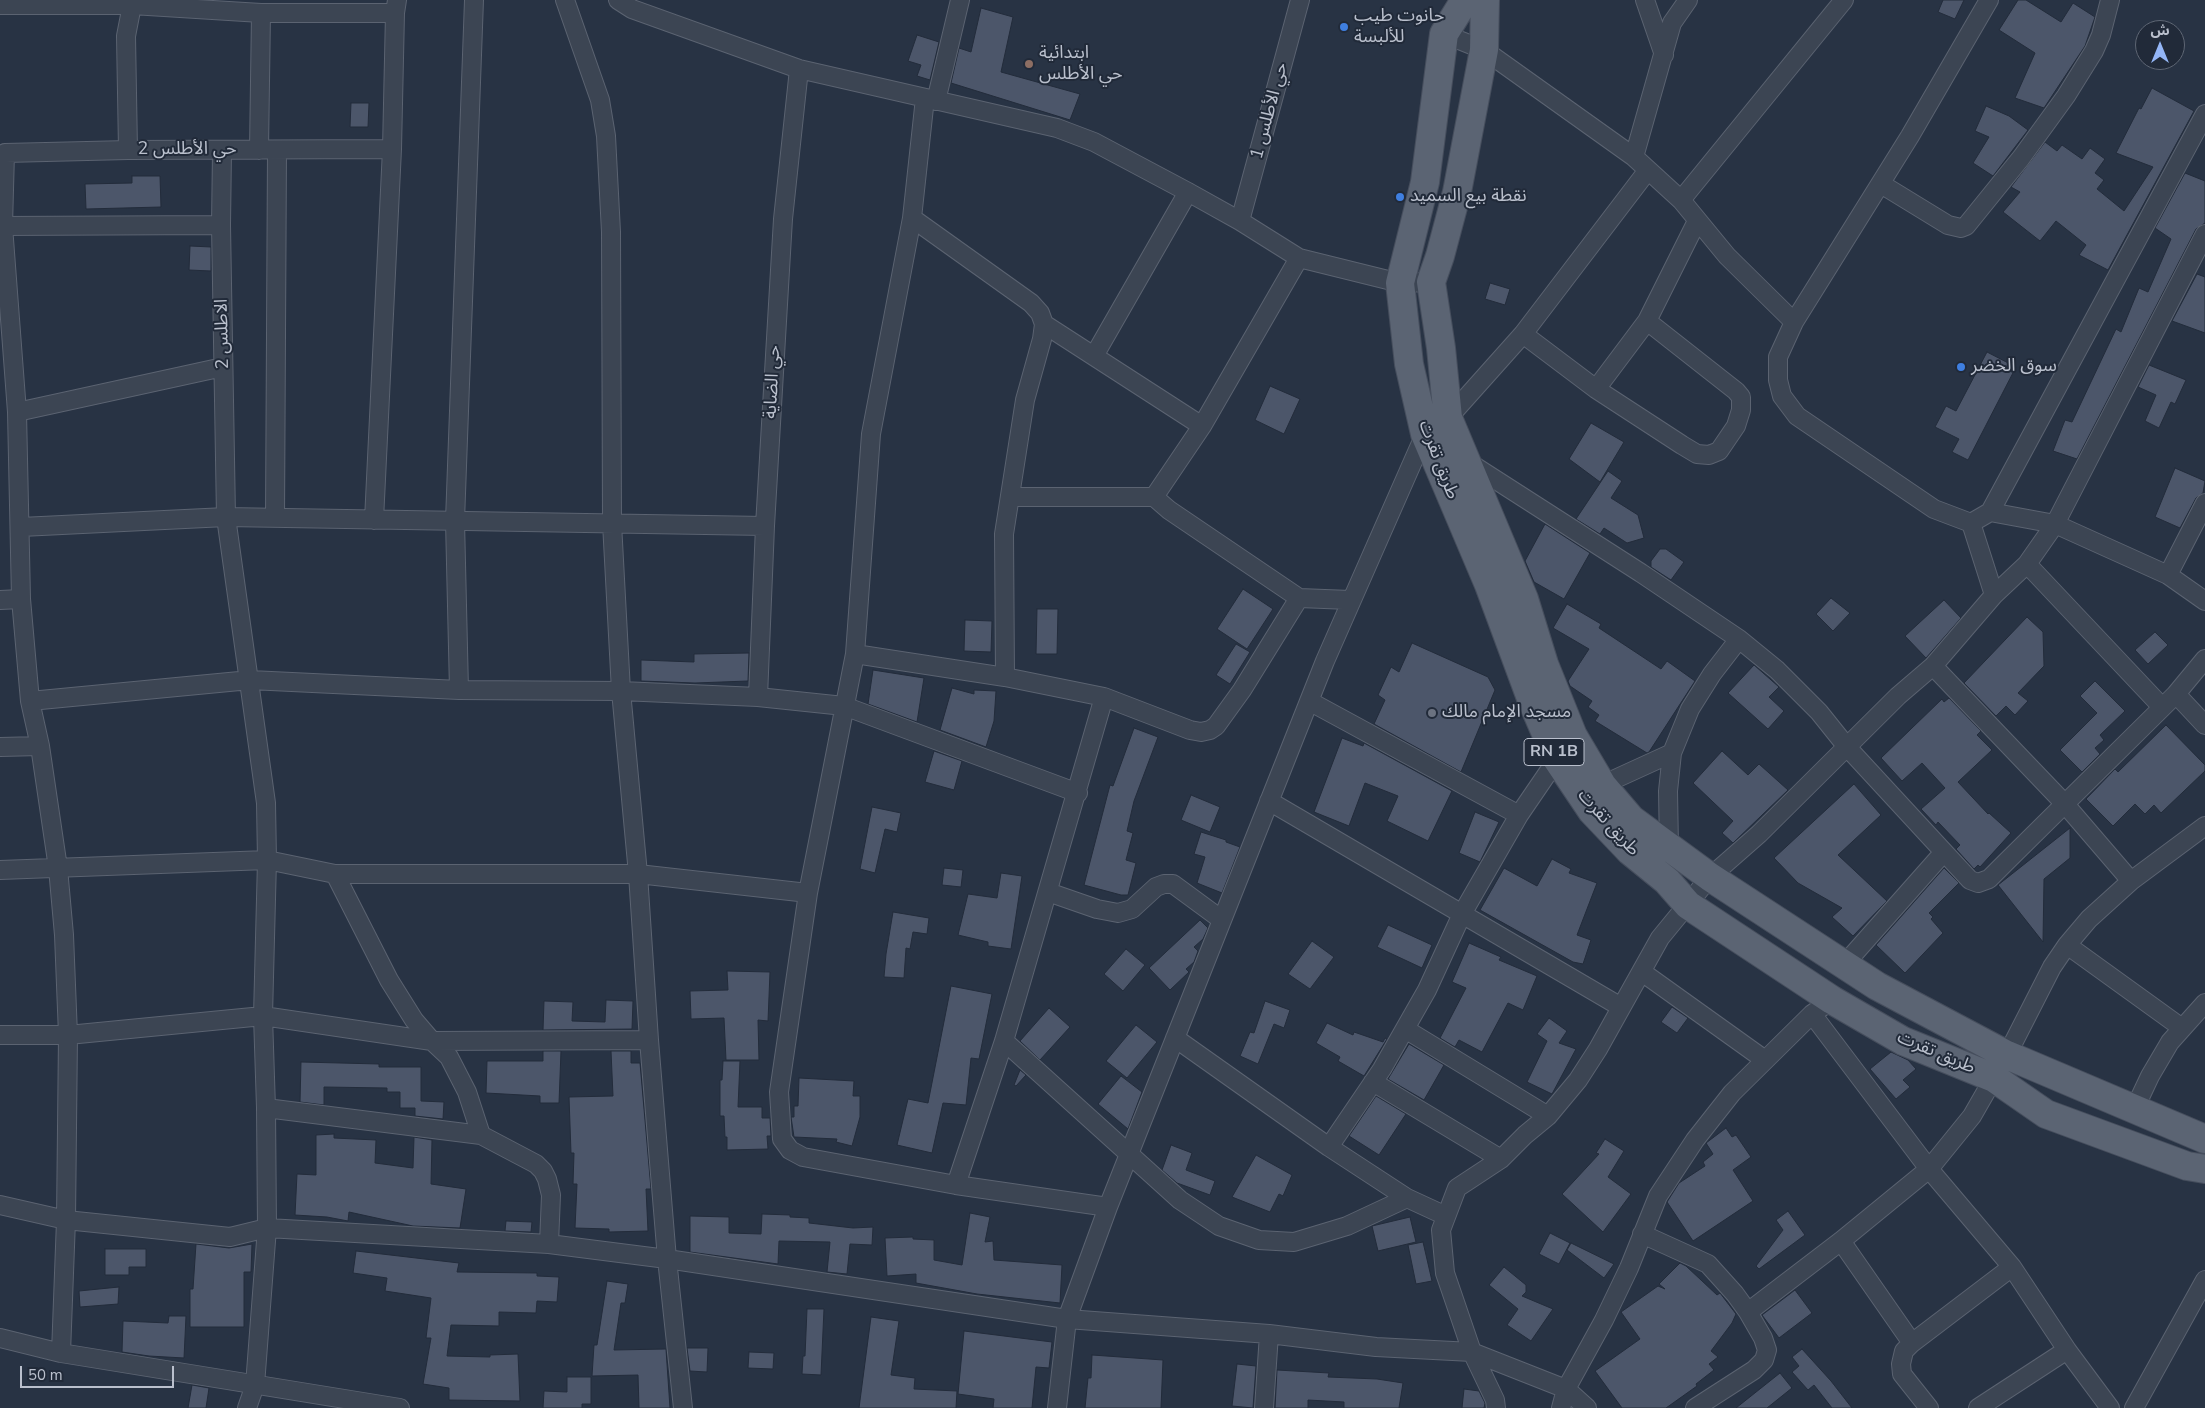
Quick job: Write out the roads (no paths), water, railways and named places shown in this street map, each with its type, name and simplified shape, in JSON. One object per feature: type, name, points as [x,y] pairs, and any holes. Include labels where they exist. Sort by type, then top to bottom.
[{"type":"main road","name":"طريق تقرت","points":[[1465,0],[1444,34],[1425,182],[1400,283],[1409,364],[1425,434],[1489,585],[1556,760],[1592,811],[1630,851],[1667,882],[1688,905],[1822,1007],[1903,1041],[2001,1066],[2134,1110],[2205,1139]]},
{"type":"main road","points":[[1430,282],[1440,256],[1456,192],[1484,50],[1485,0]]},
{"type":"main road","name":"طريق تقرت","points":[[1430,282],[1441,348],[1448,418],[1524,599],[1544,664],[1573,736],[1602,785],[1631,819],[1710,877],[1844,966],[2001,1066],[2046,1114],[2187,1166],[2205,1169]]},
{"type":"street","points":[[459,690],[455,521],[474,0]]},
{"type":"street","points":[[565,0],[600,100],[606,136],[611,232],[612,523],[621,691],[638,874],[667,1259],[682,1408]]},
{"type":"street","points":[[618,0],[632,9],[799,69],[1057,128],[1094,142],[1188,192],[1240,221],[1299,258],[1400,283],[1430,282]]},
{"type":"street","points":[[960,0],[931,99],[912,218],[871,434],[855,654],[808,893],[779,1092],[782,1139],[790,1150],[803,1157],[956,1185],[1108,1207]]},
{"type":"street","name":"حي الأطلس 1","points":[[1240,221],[1300,0]]},
{"type":"street","points":[[1645,0],[1664,55]]},
{"type":"street","points":[[1634,157],[1672,22],[1688,0]]},
{"type":"street","points":[[1681,200],[1844,0]]},
{"type":"street","points":[[1972,523],[1934,509],[1797,416],[1782,396],[1778,380],[1778,356],[1794,322],[1910,136],[1989,0]]},
{"type":"street","points":[[1880,184],[1948,225],[1961,228],[1966,226],[2021,158],[2076,81],[2100,36],[2110,0]]},
{"type":"street","points":[[0,5],[23,2],[132,2],[261,13],[396,7],[392,149],[374,520]]},
{"type":"street","name":"حي الأطلس 2","points":[[132,2],[126,36],[128,150],[392,149]]},
{"type":"street","points":[[259,150],[261,13]]},
{"type":"street","points":[[1444,34],[1484,50],[1634,157],[1681,200],[1726,256],[1794,322]]},
{"type":"street","name":"حي الضاية","points":[[758,697],[765,526],[783,219],[799,69]]},
{"type":"street","points":[[1972,523],[1990,512],[2205,114]]},
{"type":"street","points":[[61,1353],[66,1220],[68,1035],[64,935],[58,868],[40,746],[30,701],[21,599],[21,527],[17,412],[1,226],[3,153],[128,150]]},
{"type":"street","points":[[275,518],[277,150]]},
{"type":"street","name":"الاطلس 2","points":[[222,151],[221,225],[226,517],[266,803],[267,860],[263,1016],[267,1228],[255,1385],[247,1408]]},
{"type":"street","points":[[1057,1408],[1067,1319],[1108,1207],[1350,600],[1425,434],[1448,418],[1524,334],[1648,170]]},
{"type":"street","points":[[1094,356],[1188,192]]},
{"type":"street","points":[[912,218],[1031,303],[1040,313],[1044,324],[1042,339],[1026,400],[1004,534],[1005,677]]},
{"type":"street","points":[[1596,389],[1647,321],[1697,221]]},
{"type":"street","points":[[1,226],[221,225]]},
{"type":"street","points":[[1496,1408],[1495,1400],[1472,1352],[1445,1273],[1441,1230],[1457,1188],[1501,1159],[1525,1135],[1548,1116],[1578,1080],[1598,1049],[1660,938],[1710,877],[1759,834],[1898,696],[1933,666],[1994,595],[2026,564],[2055,524],[2205,234]]},
{"type":"street","points":[[1154,497],[1202,426],[1299,258]]},
{"type":"street","points":[[1524,334],[1596,389],[1698,454],[1709,455],[1719,451],[1736,426],[1741,410],[1741,397],[1736,391],[1647,321]]},
{"type":"street","points":[[1044,324],[1202,426]]},
{"type":"street","points":[[17,412],[223,367]]},
{"type":"street","points":[[1468,462],[1641,573],[1739,639],[1777,670],[1819,712],[1847,747],[1970,880],[1978,883],[1989,879],[2176,694],[2205,659]]},
{"type":"street","points":[[1010,496],[1154,497],[1169,510],[1299,598],[1350,600]]},
{"type":"street","points":[[2168,575],[2205,503]]},
{"type":"street","points":[[1990,512],[2055,524],[2168,575],[2205,601]]},
{"type":"street","points":[[21,527],[226,517],[765,526]]},
{"type":"street","points":[[1972,523],[1994,595]]},
{"type":"street","points":[[2026,564],[2162,707]]},
{"type":"street","points":[[855,654],[1005,677],[1104,697],[1190,730],[1201,732],[1216,726],[1242,690],[1299,598]]},
{"type":"street","points":[[0,600],[21,599]]},
{"type":"street","points":[[1669,848],[1668,791],[1672,753],[1690,709],[1712,674],[1739,639]]},
{"type":"street","points":[[1933,666],[2064,803],[2131,881]]},
{"type":"street","points":[[30,701],[250,680],[459,690],[621,691],[758,697],[844,706],[1078,793]]},
{"type":"street","points":[[2176,694],[2205,725]]},
{"type":"street","points":[[956,1185],[1004,1041],[1078,793],[1104,697]]},
{"type":"street","points":[[1309,701],[1519,815]]},
{"type":"street","points":[[1328,1147],[1374,1082],[1427,990],[1462,914],[1519,815],[1573,736]]},
{"type":"street","points":[[0,747],[40,746]]},
{"type":"street","points":[[1602,785],[1672,753]]},
{"type":"street","points":[[1269,801],[1621,1007]]},
{"type":"street","points":[[1748,1312],[1841,1241],[1928,1169],[1972,1116],[2001,1066],[2052,967],[2067,945],[2089,918],[2131,881],[2205,826]]},
{"type":"street","points":[[1844,966],[1944,852]]},
{"type":"street","points":[[0,870],[267,860],[334,874],[638,874],[808,893]]},
{"type":"street","points":[[334,874],[389,980],[414,1020],[449,1057],[467,1092],[481,1135]]},
{"type":"street","points":[[1048,892],[1097,909],[1118,913],[1132,909],[1156,887],[1164,884],[1174,884],[1222,920]]},
{"type":"street","points":[[2067,945],[2182,1028]]},
{"type":"street","points":[[1642,972],[1765,1060]]},
{"type":"street","points":[[2134,1110],[2166,1048],[2205,1003]]},
{"type":"street","points":[[1561,1408],[1566,1389],[1604,1320],[1658,1196],[1695,1140],[1732,1093],[1822,1007],[1928,1169],[2012,1268],[2067,1350],[2110,1408]]},
{"type":"street","points":[[0,1035],[68,1035],[263,1016],[432,1041],[649,1040]]},
{"type":"street","points":[[1405,1029],[1548,1116]]},
{"type":"street","points":[[1175,1038],[1328,1147],[1407,1198],[1446,1216]]},
{"type":"street","points":[[1004,1041],[1180,1200],[1219,1226],[1259,1240],[1294,1242],[1347,1226],[1407,1198]]},
{"type":"street","points":[[1374,1082],[1501,1159]]},
{"type":"street","points":[[266,1108],[481,1135],[536,1164],[548,1179],[551,1195],[549,1244]]},
{"type":"street","points":[[0,1205],[66,1220],[230,1237],[267,1228],[549,1244],[667,1259],[1067,1319],[1269,1334],[1376,1347],[1472,1352],[1566,1389],[1587,1408]]},
{"type":"street","points":[[1642,1234],[1708,1264],[1735,1294],[1748,1312],[1763,1338],[1767,1350],[1764,1360],[1754,1370],[1695,1408]]},
{"type":"street","points":[[1841,1241],[1912,1342]]},
{"type":"street","points":[[1929,1408],[1902,1374],[1901,1364],[1904,1351],[1912,1342],[2012,1268]]},
{"type":"street","points":[[2134,1408],[2205,1280]]},
{"type":"street","points":[[1264,1408],[1269,1334]]},
{"type":"street","points":[[0,1338],[61,1353],[400,1408]]},
{"type":"street","points":[[1978,1408],[2067,1350]]},
{"type":"place","name":"حانوت طيب للألبسة","points":[[1344,27]]},
{"type":"place","name":"ابتدائية حي الأطلس","points":[[1029,64]]},
{"type":"place","name":"نقطة بيع السميد","points":[[1400,197]]},
{"type":"place","name":"سوق الخضر","points":[[1961,367]]},
{"type":"place","name":"مسجد الإمام مالك","points":[[1432,713]]}]
